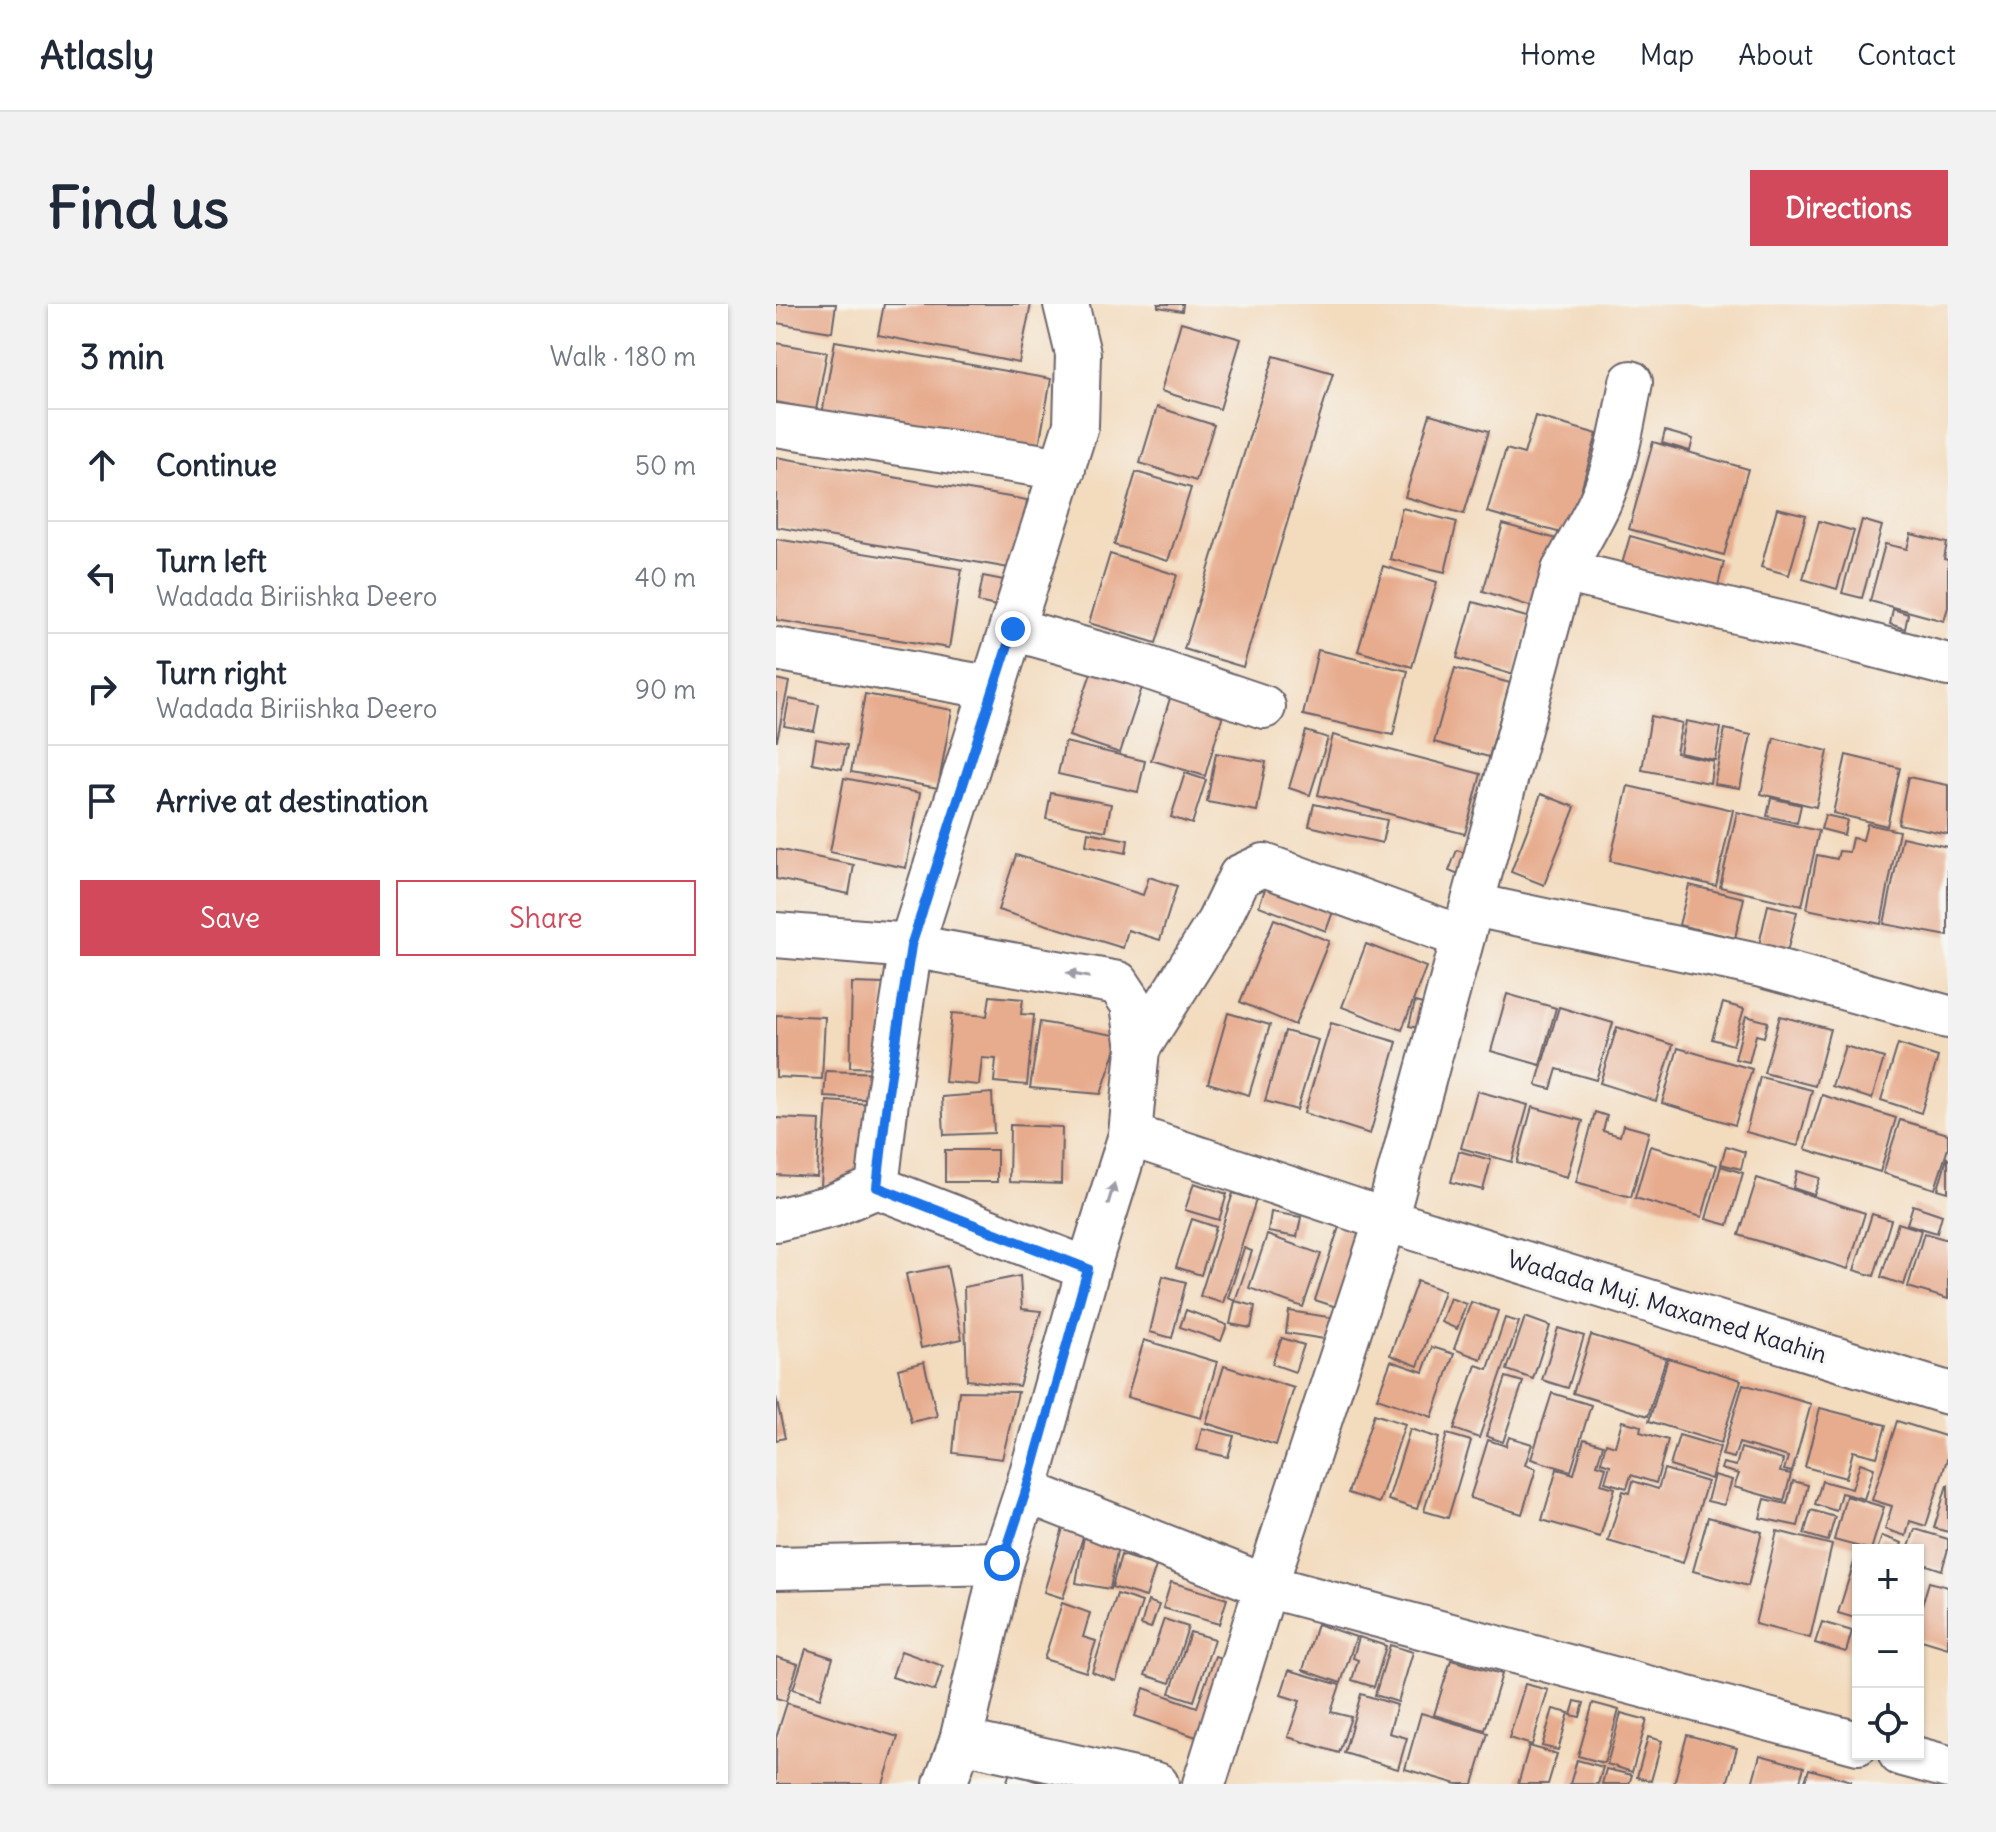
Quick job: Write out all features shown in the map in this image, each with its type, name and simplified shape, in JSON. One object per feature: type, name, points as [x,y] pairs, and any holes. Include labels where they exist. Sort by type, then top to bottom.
[{"type":"street","points":[[877,1187],[911,946],[1076,425],[1078,354],[1066,304]]},
{"type":"street","points":[[1204,1784],[1386,1220],[1563,571],[1599,503],[1612,470],[1631,382]]},
{"type":"street","points":[[776,425],[1064,469]]},
{"type":"street","points":[[1563,571],[1948,665]]},
{"type":"street","points":[[1013,629],[1134,663],[1264,707]]},
{"type":"street","points":[[776,649],[993,688]]},
{"type":"street","points":[[1138,1049],[1218,922],[1240,876],[1264,865],[1468,921],[1762,966],[1948,1017]]},
{"type":"street","points":[[776,935],[911,946],[1118,983],[1132,1004],[1138,1049],[1130,1135],[1002,1563],[961,1741],[945,1784]]},
{"type":"street","name":"Wadada Muj. Maxamed Kaahin","points":[[1130,1135],[1386,1220],[1948,1393]]},
{"type":"street","points":[[776,1220],[832,1206],[877,1187],[1088,1269]]},
{"type":"street","points":[[1026,1491],[1266,1586],[1852,1741]]},
{"type":"street","points":[[776,1568],[1002,1563]]},
{"type":"street","points":[[961,1741],[1157,1784]]},
{"type":"street","points":[[1922,1760],[1948,1767]]},
{"type":"building","points":[[776,304],[836,304],[832,332],[776,323]]},
{"type":"building","points":[[884,304],[1031,304],[1019,363],[878,335]]},
{"type":"building","points":[[1158,304],[1183,304],[1182,311],[1158,307]]},
{"type":"building","points":[[1181,322],[1241,339],[1220,409],[1161,391]]},
{"type":"building","points":[[835,341],[1051,379],[1037,457],[821,420]]},
{"type":"building","points":[[776,343],[827,352],[816,410],[776,402]]},
{"type":"building","points":[[1274,356],[1333,373],[1243,667],[1184,649]]},
{"type":"building","points":[[1157,407],[1214,425],[1196,481],[1140,463]]},
{"type":"building","points":[[1430,414],[1489,431],[1464,514],[1405,497]]},
{"type":"building","points":[[1535,416],[1597,434],[1568,535],[1487,512],[1506,449],[1524,454]]},
{"type":"building","points":[[1665,431],[1693,439],[1690,451],[1662,443]]},
{"type":"building","points":[[1653,442],[1748,469],[1724,555],[1629,529]]},
{"type":"building","points":[[776,457],[1027,500],[1015,569],[776,527]]},
{"type":"building","points":[[1136,472],[1191,488],[1168,561],[1114,545]]},
{"type":"building","points":[[1402,508],[1457,522],[1445,572],[1390,559]]},
{"type":"building","points":[[1777,508],[1806,515],[1789,575],[1761,567]]},
{"type":"building","points":[[1862,520],[1882,526],[1862,598],[1842,593]]},
{"type":"building","points":[[1819,521],[1854,531],[1837,589],[1803,579]]},
{"type":"building","points":[[1503,524],[1560,540],[1539,609],[1483,591]]},
{"type":"building","points":[[1911,534],[1947,543],[1944,559],[1948,560],[1948,607],[1944,621],[1870,601],[1885,544],[1907,549]]},
{"type":"building","points":[[1630,536],[1724,562],[1717,590],[1622,564]]},
{"type":"building","points":[[776,539],[962,569],[949,648],[776,620]]},
{"type":"building","points":[[1110,554],[1177,575],[1156,643],[1089,623]]},
{"type":"building","points":[[1383,566],[1437,582],[1412,667],[1358,651]]},
{"type":"building","points":[[983,576],[1019,583],[1014,610],[978,602]]},
{"type":"building","points":[[1473,602],[1530,618],[1514,675],[1457,658]]},
{"type":"building","points":[[1893,609],[1908,614],[1905,629],[1890,624]]},
{"type":"building","points":[[1318,650],[1408,671],[1393,735],[1303,715]]},
{"type":"building","points":[[1095,662],[1145,679],[1120,753],[1069,736]]},
{"type":"building","points":[[1455,668],[1510,683],[1489,757],[1434,742]]},
{"type":"building","points":[[776,679],[789,682],[777,740],[776,740]]},
{"type":"building","points":[[1175,682],[1228,697],[1205,776],[1151,760]]},
{"type":"building","points":[[865,694],[952,710],[938,788],[851,772]]},
{"type":"building","points":[[789,699],[819,705],[814,731],[784,726]]},
{"type":"building","points":[[1651,716],[1682,723],[1676,753],[1713,761],[1710,783],[1642,770]]},
{"type":"building","points":[[1686,721],[1721,728],[1715,760],[1680,753]]},
{"type":"building","points":[[1725,729],[1751,735],[1740,788],[1714,784]]},
{"type":"building","points":[[1306,731],[1328,738],[1310,795],[1289,788]]},
{"type":"building","points":[[1333,735],[1481,774],[1465,834],[1318,795]]},
{"type":"building","points":[[1774,738],[1828,751],[1816,807],[1761,794]]},
{"type":"building","points":[[816,739],[847,745],[842,769],[812,763]]},
{"type":"building","points":[[1065,742],[1145,761],[1138,792],[1058,774]]},
{"type":"building","points":[[1216,753],[1266,762],[1257,811],[1207,802]]},
{"type":"building","points":[[1846,755],[1900,768],[1887,826],[1833,813]]},
{"type":"building","points":[[1185,773],[1206,780],[1192,824],[1171,817]]},
{"type":"building","points":[[1908,777],[1948,785],[1948,834],[1898,824]]},
{"type":"building","points":[[844,778],[920,793],[906,868],[830,852]]},
{"type":"building","points":[[1628,786],[1733,810],[1716,886],[1610,861]]},
{"type":"building","points":[[1051,793],[1111,804],[1106,831],[1046,819]]},
{"type":"building","points":[[1541,794],[1575,807],[1544,885],[1511,872]]},
{"type":"building","points":[[1771,798],[1801,805],[1797,823],[1767,816]]},
{"type":"building","points":[[1314,804],[1387,820],[1382,843],[1309,826]]},
{"type":"building","points":[[1737,812],[1819,831],[1802,906],[1720,887]]},
{"type":"building","points":[[1825,815],[1847,820],[1844,835],[1821,829]]},
{"type":"building","points":[[1867,824],[1899,831],[1881,924],[1807,909],[1817,855],[1837,859],[1839,851],[1849,852],[1852,838],[1863,840]]},
{"type":"building","points":[[1088,832],[1128,840],[1126,853],[1086,845]]},
{"type":"building","points":[[1902,837],[1948,847],[1948,936],[1884,924]]},
{"type":"building","points":[[776,849],[854,865],[849,894],[776,879]]},
{"type":"building","points":[[1457,850],[1481,859],[1473,881],[1449,871]]},
{"type":"building","points":[[1016,855],[1143,895],[1149,877],[1177,886],[1160,940],[1128,930],[1123,948],[998,910]]},
{"type":"building","points":[[1269,878],[1336,903],[1326,931],[1259,906]]},
{"type":"building","points":[[1689,885],[1744,898],[1735,938],[1679,925]]},
{"type":"building","points":[[1768,905],[1797,912],[1786,956],[1758,949]]},
{"type":"building","points":[[1274,919],[1329,941],[1295,1025],[1240,1002]]},
{"type":"building","points":[[1366,944],[1426,967],[1402,1030],[1342,1007]]},
{"type":"building","points":[[852,983],[884,984],[882,1068],[850,1067]]},
{"type":"building","points":[[1507,994],[1556,1008],[1540,1065],[1491,1051]]},
{"type":"building","points":[[990,996],[1023,999],[1021,1014],[1034,1015],[1027,1085],[994,1082],[996,1059],[982,1058],[979,1085],[945,1082],[952,1013],[987,1016]]},
{"type":"building","points":[[1415,1002],[1438,1008],[1432,1031],[1409,1026]]},
{"type":"building","points":[[1723,1003],[1744,1009],[1733,1045],[1712,1039]]},
{"type":"building","points":[[1559,1007],[1613,1023],[1596,1080],[1557,1069],[1551,1089],[1536,1085]]},
{"type":"building","points":[[1228,1013],[1270,1025],[1249,1095],[1208,1083]]},
{"type":"building","points":[[776,1015],[825,1017],[822,1079],[776,1077]]},
{"type":"building","points":[[1746,1016],[1768,1022],[1764,1037],[1756,1035],[1749,1062],[1735,1059]]},
{"type":"building","points":[[1780,1016],[1830,1029],[1815,1086],[1764,1073]]},
{"type":"building","points":[[1040,1022],[1120,1036],[1101,1094],[1030,1088]]},
{"type":"building","points":[[1331,1023],[1397,1042],[1370,1134],[1304,1113]]},
{"type":"building","points":[[1617,1027],[1673,1045],[1656,1101],[1600,1083]]},
{"type":"building","points":[[1285,1031],[1318,1040],[1297,1110],[1265,1101]]},
{"type":"building","points":[[1898,1044],[1938,1057],[1921,1113],[1881,1100]]},
{"type":"building","points":[[1845,1046],[1884,1058],[1872,1099],[1832,1086]]},
{"type":"building","points":[[1678,1048],[1752,1069],[1735,1125],[1662,1103]]},
{"type":"building","points":[[826,1071],[881,1073],[880,1100],[824,1097]]},
{"type":"building","points":[[1760,1077],[1812,1090],[1798,1146],[1746,1132]]},
{"type":"building","points":[[1477,1091],[1528,1105],[1512,1162],[1461,1148]]},
{"type":"building","points":[[992,1093],[994,1133],[944,1135],[942,1097]]},
{"type":"building","points":[[1822,1095],[1896,1118],[1880,1172],[1805,1149]]},
{"type":"building","points":[[827,1101],[884,1105],[878,1203],[820,1199]]},
{"type":"building","points":[[1532,1107],[1583,1121],[1567,1177],[1517,1163]]},
{"type":"building","points":[[1595,1112],[1607,1116],[1603,1131],[1620,1136],[1623,1125],[1649,1132],[1631,1197],[1576,1182]]},
{"type":"building","points":[[776,1118],[820,1120],[817,1177],[776,1175]]},
{"type":"building","points":[[1900,1120],[1948,1134],[1948,1148],[1935,1189],[1883,1173]]},
{"type":"building","points":[[1010,1125],[1062,1127],[1061,1184],[1009,1182]]},
{"type":"building","points":[[1650,1146],[1717,1165],[1702,1217],[1635,1198]]},
{"type":"building","points":[[1726,1146],[1745,1152],[1741,1169],[1721,1164]]},
{"type":"building","points":[[945,1150],[997,1150],[997,1182],[945,1182]]},
{"type":"building","points":[[1459,1151],[1491,1160],[1483,1190],[1451,1182]]},
{"type":"building","points":[[1948,1159],[1948,1192],[1938,1189]]},
{"type":"building","points":[[1721,1166],[1743,1173],[1728,1225],[1706,1219]]},
{"type":"building","points":[[1797,1171],[1820,1178],[1814,1195],[1793,1188]]},
{"type":"building","points":[[1757,1178],[1865,1213],[1848,1269],[1739,1235]]},
{"type":"building","points":[[1194,1183],[1227,1194],[1219,1220],[1185,1210]]},
{"type":"building","points":[[1233,1193],[1256,1200],[1223,1303],[1200,1296]]},
{"type":"building","points":[[1913,1205],[1942,1215],[1937,1233],[1907,1224]]},
{"type":"building","points":[[1271,1212],[1301,1217],[1297,1237],[1268,1232]]},
{"type":"building","points":[[1872,1214],[1891,1220],[1874,1276],[1854,1270]]},
{"type":"building","points":[[1192,1219],[1216,1227],[1201,1275],[1176,1267]]},
{"type":"building","points":[[1898,1223],[1921,1230],[1904,1285],[1881,1277]]},
{"type":"building","points":[[1339,1227],[1373,1239],[1349,1311],[1315,1300]]},
{"type":"building","points":[[1924,1233],[1948,1240],[1948,1299],[1908,1287]]},
{"type":"building","points":[[1267,1235],[1321,1254],[1303,1307],[1249,1288]]},
{"type":"building","points":[[1244,1248],[1252,1251],[1235,1301],[1228,1298]]},
{"type":"building","points":[[947,1266],[962,1339],[921,1348],[906,1274]]},
{"type":"building","points":[[1020,1276],[1022,1309],[1041,1311],[1019,1386],[967,1380],[964,1287]]},
{"type":"building","points":[[1163,1276],[1186,1282],[1172,1338],[1150,1332]]},
{"type":"building","points":[[1417,1281],[1444,1291],[1418,1366],[1390,1355]]},
{"type":"building","points":[[1450,1298],[1466,1304],[1457,1329],[1441,1322]]},
{"type":"building","points":[[1235,1301],[1255,1306],[1251,1328],[1230,1324]]},
{"type":"building","points":[[1471,1302],[1498,1311],[1481,1359],[1454,1349]]},
{"type":"building","points":[[1186,1310],[1227,1325],[1221,1341],[1180,1327]]},
{"type":"building","points":[[1289,1311],[1335,1318],[1331,1340],[1286,1333]]},
{"type":"building","points":[[1525,1317],[1550,1326],[1533,1379],[1507,1370]]},
{"type":"building","points":[[1505,1318],[1519,1322],[1479,1438],[1454,1429],[1476,1365],[1488,1369]]},
{"type":"building","points":[[1558,1328],[1584,1336],[1568,1388],[1542,1380]]},
{"type":"building","points":[[1591,1335],[1666,1358],[1648,1416],[1573,1393]]},
{"type":"building","points":[[1282,1338],[1304,1345],[1295,1372],[1272,1364]]},
{"type":"building","points":[[1144,1340],[1217,1362],[1201,1418],[1127,1397]]},
{"type":"building","points":[[1432,1347],[1454,1354],[1432,1417],[1377,1398],[1391,1361],[1423,1372]]},
{"type":"building","points":[[1668,1358],[1741,1380],[1721,1443],[1649,1421]]},
{"type":"building","points":[[924,1362],[937,1416],[911,1422],[898,1369]]},
{"type":"building","points":[[1224,1366],[1294,1388],[1276,1445],[1206,1423]]},
{"type":"building","points":[[1506,1377],[1523,1382],[1503,1442],[1486,1436]]},
{"type":"building","points":[[1743,1384],[1811,1404],[1792,1472],[1784,1470],[1788,1457],[1739,1443],[1734,1458],[1722,1455]]},
{"type":"building","points":[[959,1391],[1018,1392],[1002,1459],[953,1453]]},
{"type":"building","points":[[1552,1393],[1591,1405],[1571,1471],[1531,1459]]},
{"type":"building","points":[[776,1397],[785,1438],[776,1440]]},
{"type":"building","points":[[1820,1408],[1886,1425],[1877,1457],[1853,1451],[1846,1478],[1805,1467]]},
{"type":"building","points":[[1374,1414],[1405,1424],[1379,1503],[1348,1493]]},
{"type":"building","points":[[1622,1421],[1641,1426],[1640,1432],[1668,1440],[1656,1483],[1631,1475],[1627,1488],[1605,1482],[1610,1465],[1601,1462],[1606,1443],[1615,1446]]},
{"type":"building","points":[[1897,1421],[1948,1437],[1948,1456],[1926,1526],[1910,1521],[1906,1536],[1885,1529],[1892,1506],[1872,1500]]},
{"type":"building","points":[[1202,1428],[1234,1436],[1228,1457],[1197,1450]]},
{"type":"building","points":[[1410,1429],[1439,1438],[1417,1509],[1388,1500]]},
{"type":"building","points":[[1447,1434],[1471,1441],[1448,1518],[1424,1511]]},
{"type":"building","points":[[1679,1435],[1720,1447],[1711,1479],[1670,1466]]},
{"type":"building","points":[[1509,1437],[1532,1444],[1525,1465],[1536,1469],[1522,1514],[1470,1498],[1488,1440],[1506,1446]]},
{"type":"building","points":[[1584,1439],[1603,1445],[1597,1464],[1606,1467],[1601,1484],[1615,1488],[1600,1537],[1542,1520],[1557,1469],[1574,1474]]},
{"type":"building","points":[[1741,1448],[1783,1460],[1780,1472],[1791,1474],[1784,1501],[1734,1487],[1739,1474],[1721,1469],[1723,1463],[1736,1466]]},
{"type":"building","points":[[1860,1463],[1874,1468],[1864,1499],[1841,1493],[1836,1511],[1815,1504],[1822,1481],[1852,1489]]},
{"type":"building","points":[[1664,1469],[1707,1482],[1683,1563],[1608,1541],[1623,1491],[1630,1493],[1633,1481],[1658,1489]]},
{"type":"building","points":[[1714,1475],[1732,1480],[1724,1505],[1707,1501]]},
{"type":"building","points":[[1793,1481],[1808,1485],[1798,1526],[1760,1518],[1765,1499],[1787,1504]]},
{"type":"building","points":[[1948,1485],[1948,1532],[1934,1528]]},
{"type":"building","points":[[1846,1496],[1884,1507],[1873,1544],[1852,1545],[1834,1540]]},
{"type":"building","points":[[1811,1510],[1835,1517],[1828,1541],[1804,1534]]},
{"type":"building","points":[[1708,1517],[1762,1532],[1748,1586],[1693,1571]]},
{"type":"building","points":[[1064,1525],[1085,1531],[1063,1598],[1044,1592]]},
{"type":"building","points":[[1915,1529],[1948,1539],[1942,1570],[1924,1564],[1924,1544],[1910,1544]]},
{"type":"building","points":[[1777,1531],[1832,1545],[1810,1638],[1755,1624]]},
{"type":"building","points":[[1084,1536],[1119,1541],[1110,1589],[1076,1583]]},
{"type":"building","points":[[1882,1536],[1902,1543],[1902,1544],[1879,1544]]},
{"type":"building","points":[[1121,1555],[1156,1566],[1146,1597],[1112,1587]]},
{"type":"building","points":[[1852,1569],[1852,1617],[1838,1613]]},
{"type":"building","points":[[1171,1582],[1227,1599],[1219,1624],[1163,1608]]},
{"type":"building","points":[[1929,1582],[1948,1587],[1948,1648],[1924,1641],[1924,1599]]},
{"type":"building","points":[[1117,1594],[1142,1602],[1116,1681],[1092,1672]]},
{"type":"building","points":[[1148,1601],[1159,1605],[1151,1628],[1141,1625]]},
{"type":"building","points":[[1062,1603],[1090,1613],[1083,1637],[1096,1641],[1086,1672],[1044,1659]]},
{"type":"building","points":[[1164,1619],[1188,1627],[1170,1683],[1145,1675]]},
{"type":"building","points":[[1822,1622],[1852,1631],[1846,1652],[1815,1643]]},
{"type":"building","points":[[1317,1624],[1356,1637],[1341,1683],[1303,1670]]},
{"type":"building","points":[[1190,1632],[1214,1639],[1194,1701],[1170,1693]]},
{"type":"building","points":[[1359,1637],[1386,1646],[1374,1687],[1352,1680],[1358,1660],[1353,1658]]},
{"type":"building","points":[[1390,1645],[1413,1652],[1398,1702],[1375,1695]]},
{"type":"building","points":[[806,1649],[833,1658],[820,1698],[793,1689]]},
{"type":"building","points":[[901,1651],[943,1666],[935,1691],[892,1677]]},
{"type":"building","points":[[1215,1656],[1230,1661],[1208,1741],[1135,1716],[1144,1688],[1197,1707]]},
{"type":"building","points":[[776,1657],[798,1664],[786,1701],[776,1698]]},
{"type":"building","points":[[1451,1660],[1502,1674],[1485,1730],[1434,1715]]},
{"type":"building","points":[[1289,1670],[1340,1685],[1331,1712],[1351,1717],[1339,1753],[1288,1737],[1300,1701],[1281,1695]]},
{"type":"building","points":[[1525,1684],[1548,1690],[1532,1745],[1509,1738]]},
{"type":"building","points":[[1361,1694],[1397,1705],[1389,1733],[1407,1738],[1398,1769],[1344,1753]]},
{"type":"building","points":[[1575,1701],[1584,1703],[1580,1717],[1571,1715]]},
{"type":"building","points":[[787,1703],[898,1737],[883,1784],[776,1784],[776,1738]]},
{"type":"building","points":[[1593,1703],[1619,1710],[1604,1763],[1578,1756]]},
{"type":"building","points":[[1553,1709],[1569,1713],[1558,1750],[1542,1746]]},
{"type":"building","points":[[1421,1713],[1488,1733],[1473,1784],[1457,1784],[1405,1769]]},
{"type":"building","points":[[1621,1713],[1647,1720],[1632,1772],[1607,1764]]},
{"type":"building","points":[[1687,1735],[1737,1748],[1727,1784],[1674,1784]]},
{"type":"building","points":[[1648,1737],[1662,1741],[1651,1781],[1637,1777]]},
{"type":"building","points":[[1529,1746],[1557,1754],[1548,1784],[1518,1784]]},
{"type":"building","points":[[1760,1755],[1804,1767],[1799,1784],[1752,1784]]},
{"type":"building","points":[[1577,1760],[1603,1767],[1598,1784],[1570,1784]]},
{"type":"building","points":[[1606,1769],[1632,1775],[1629,1784],[1602,1784]]},
{"type":"building","points":[[1809,1769],[1851,1781],[1850,1784],[1804,1784]]},
{"type":"building","points":[[1010,1772],[1044,1784],[1006,1784]]},
{"type":"route","points":[[1002,1563],[1026,1491],[1088,1269],[877,1187],[911,946],[1013,629]]}]
